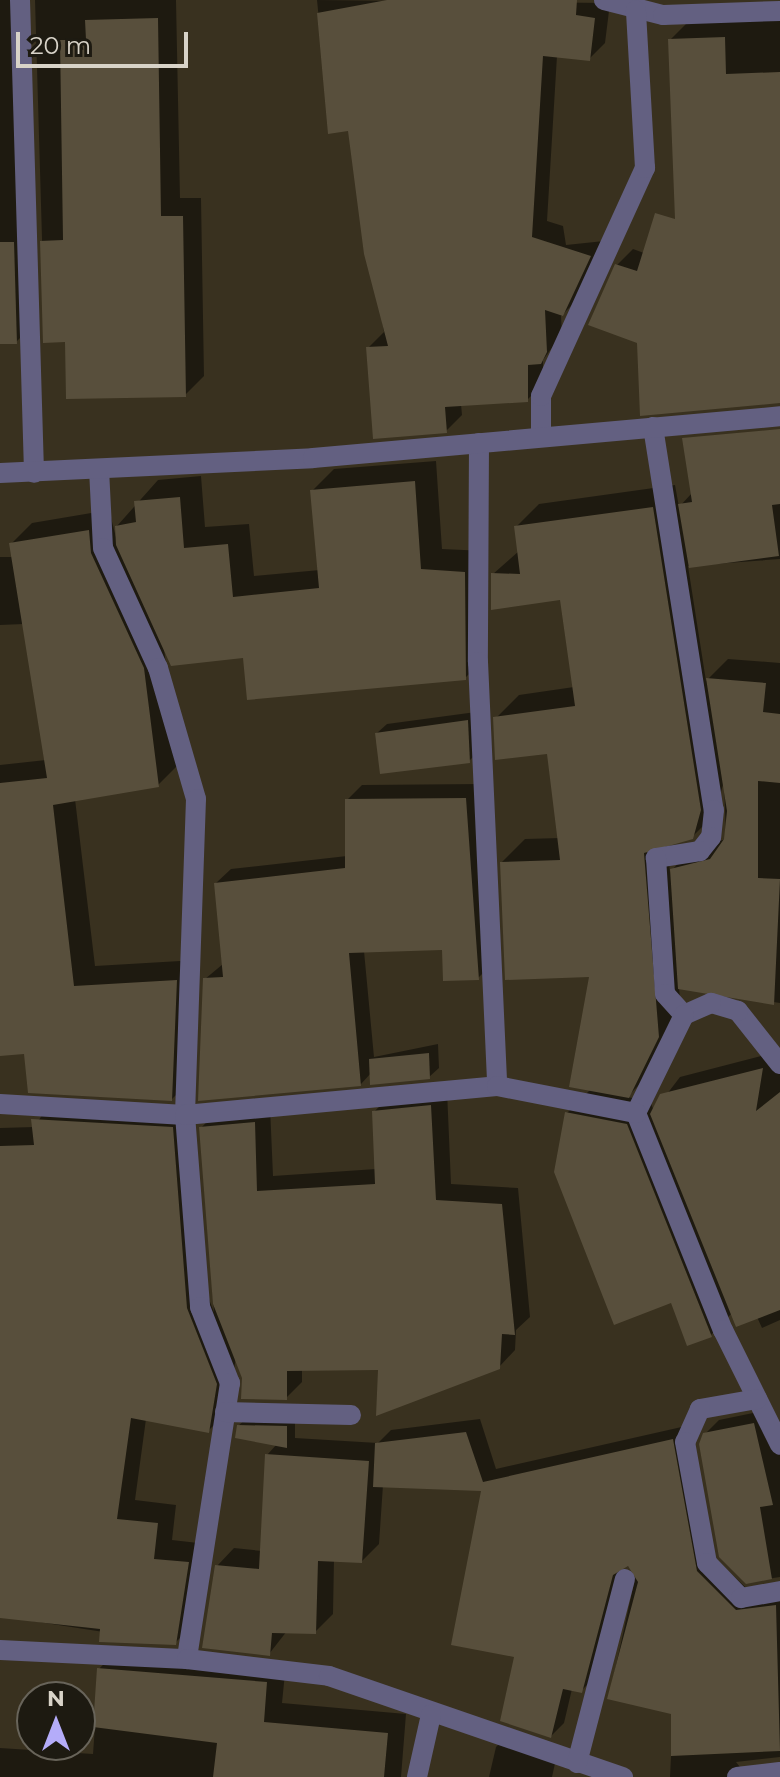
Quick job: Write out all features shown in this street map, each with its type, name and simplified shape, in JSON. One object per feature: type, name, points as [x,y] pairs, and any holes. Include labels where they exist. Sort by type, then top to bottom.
[{"type":"street","points":[[20,0],[34,473]]},
{"type":"street","points":[[604,0],[636,10],[780,11]]},
{"type":"street","points":[[541,437],[541,396],[645,168],[636,10]]},
{"type":"street","points":[[0,473],[479,443],[780,416]]},
{"type":"street","points":[[653,427],[714,810],[711,837],[700,851],[656,858],[665,994],[684,1015]]},
{"type":"street","points":[[479,443],[478,662],[497,1086]]},
{"type":"street","points":[[99,469],[103,548],[158,668],[196,799],[185,1115],[200,1307],[230,1383],[187,1659]]},
{"type":"street","points":[[780,1064],[738,1011],[711,1003],[684,1015],[636,1113],[757,1399],[780,1445]]},
{"type":"street","points":[[0,1104],[185,1115],[497,1086],[636,1113]]},
{"type":"street","points":[[757,1399],[700,1409],[685,1442],[707,1563],[741,1598],[780,1591]]},
{"type":"street","points":[[225,1412],[351,1415]]},
{"type":"street","points":[[577,1763],[625,1579]]},
{"type":"street","points":[[0,1650],[187,1659],[329,1676],[431,1715],[623,1777]]},
{"type":"street","points":[[417,1777],[431,1715]]},
{"type":"street","points":[[737,1777],[780,1772]]},
{"type":"building","points":[[387,0],[577,0],[576,15],[595,18],[590,61],[543,56],[532,237],[591,256],[563,316],[545,310],[547,352],[541,364],[528,365],[528,402],[445,407],[447,433],[373,439],[366,347],[388,346],[364,254],[348,131],[328,134],[317,13]]},
{"type":"building","points":[[158,18],[161,216],[183,216],[186,397],[66,399],[65,342],[43,343],[40,241],[63,240],[60,40],[86,40],[85,20]]},
{"type":"building","points":[[725,37],[726,74],[780,72],[780,403],[640,416],[637,343],[588,325],[615,264],[637,271],[655,213],[675,219],[668,39]]},
{"type":"building","points":[[0,242],[14,242],[17,344],[0,344]]},
{"type":"building","points":[[780,429],[780,504],[772,505],[779,556],[689,568],[678,504],[692,502],[682,438]]},
{"type":"building","points":[[415,481],[421,569],[465,572],[466,680],[247,700],[243,658],[171,666],[116,545],[115,526],[136,522],[134,501],[180,497],[184,548],[228,544],[233,597],[319,588],[310,490]]},
{"type":"building","points":[[653,507],[701,810],[693,839],[644,853],[659,1037],[629,1098],[569,1087],[589,977],[505,980],[500,862],[560,860],[547,754],[495,760],[493,717],[575,706],[560,600],[491,610],[491,573],[520,574],[514,526]]},
{"type":"building","points":[[89,530],[91,553],[144,668],[159,787],[53,805],[74,986],[177,980],[172,1101],[28,1093],[24,1054],[0,1056],[0,783],[47,778],[9,543]]},
{"type":"building","points":[[706,678],[766,683],[763,712],[780,714],[780,783],[758,781],[758,878],[780,879],[774,1005],[678,989],[670,869],[710,859],[724,839],[727,811]]},
{"type":"building","points":[[468,720],[470,763],[380,774],[375,733]]},
{"type":"building","points":[[466,798],[479,980],[443,981],[442,950],[349,953],[361,1086],[198,1101],[203,978],[223,977],[214,883],[345,868],[345,799]]},
{"type":"building","points":[[429,1053],[430,1079],[370,1085],[369,1059]]},
{"type":"building","points":[[763,1068],[756,1111],[780,1092],[780,1310],[736,1327],[650,1114],[660,1094]]},
{"type":"building","points":[[431,1105],[436,1200],[502,1204],[515,1335],[502,1334],[500,1369],[376,1416],[378,1370],[287,1371],[287,1400],[241,1399],[242,1378],[213,1304],[199,1127],[255,1122],[257,1191],[375,1184],[372,1111]]},
{"type":"building","points":[[565,1112],[627,1124],[712,1337],[687,1346],[671,1303],[614,1325],[554,1172]]},
{"type":"building","points":[[31,1119],[173,1127],[187,1308],[217,1384],[209,1433],[131,1418],[117,1519],[158,1523],[154,1559],[189,1562],[176,1645],[99,1642],[100,1629],[0,1618],[0,1146],[34,1145]]},
{"type":"building","points":[[754,1423],[773,1505],[760,1507],[772,1579],[746,1584],[719,1557],[699,1444],[703,1433]]},
{"type":"building","points":[[237,1425],[287,1426],[287,1448],[235,1438]]},
{"type":"building","points":[[466,1432],[483,1482],[673,1439],[697,1571],[736,1610],[776,1605],[780,1751],[671,1756],[671,1714],[607,1699],[638,1582],[628,1566],[613,1575],[582,1693],[563,1689],[551,1738],[500,1721],[514,1657],[451,1645],[481,1491],[373,1487],[375,1443]]},
{"type":"building","points":[[265,1454],[369,1461],[362,1563],[318,1561],[316,1634],[272,1633],[270,1656],[202,1648],[215,1565],[259,1569]]},
{"type":"building","points":[[97,1668],[267,1682],[264,1722],[388,1733],[384,1777],[213,1777],[217,1743],[96,1727]]}]
